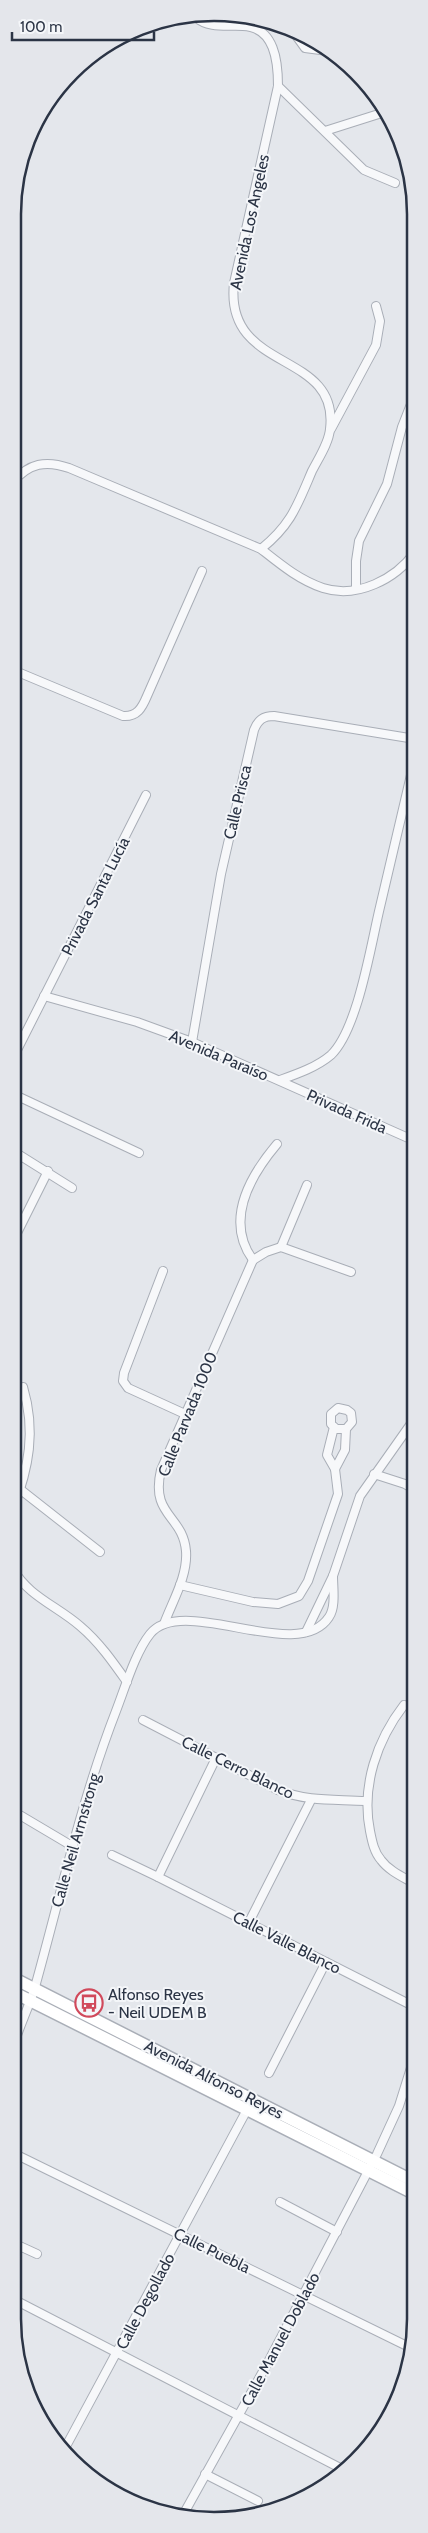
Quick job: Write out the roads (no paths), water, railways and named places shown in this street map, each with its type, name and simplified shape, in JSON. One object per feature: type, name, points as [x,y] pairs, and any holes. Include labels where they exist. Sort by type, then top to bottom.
[{"type":"main road","name":"Avenida Alfonso Reyes","points":[[21,1982],[407,2178]]},
{"type":"main road","name":"Avenida Alfonso Reyes","points":[[21,1996],[407,2190]]},
{"type":"street","points":[[204,22],[209,24],[255,26]]},
{"type":"street","name":"Avenida Los Angeles","points":[[246,26],[264,35],[270,41],[278,60],[278,86],[234,283],[234,306],[238,323],[248,338],[317,383],[327,397],[330,430],[290,520],[278,535],[261,549]]},
{"type":"street","points":[[301,42],[305,48],[313,49]]},
{"type":"street","points":[[278,86],[364,170],[394,183]]},
{"type":"street","points":[[326,131],[379,114]]},
{"type":"street","points":[[330,430],[376,345],[380,321],[376,306]]},
{"type":"street","points":[[356,589],[356,551],[387,484],[407,414]]},
{"type":"street","points":[[21,475],[32,466],[50,463],[60,464],[261,549],[287,570],[324,589],[356,589],[372,585],[392,576],[407,560]]},
{"type":"street","points":[[21,673],[123,716],[132,716],[143,706],[202,571]]},
{"type":"street","name":"Calle Prisca","points":[[192,1042],[221,874],[254,730],[258,722],[264,717],[274,716],[407,738]]},
{"type":"street","name":"Avenida Paraíso","points":[[44,996],[137,1022],[192,1042],[280,1080],[301,1072],[331,1055],[340,1044],[350,1022],[362,984],[407,792]]},
{"type":"street","name":"Privada Santa Lucía","points":[[44,996],[146,795]]},
{"type":"street","points":[[21,1042],[44,996]]},
{"type":"street","name":"Privada Frida","points":[[280,1080],[407,1137]]},
{"type":"street","points":[[21,1098],[139,1153]]},
{"type":"street","points":[[278,1144],[257,1168],[242,1206],[242,1238],[253,1260],[266,1252],[281,1247],[351,1272]]},
{"type":"street","points":[[21,1156],[72,1188]]},
{"type":"street","points":[[21,1225],[48,1171]]},
{"type":"street","points":[[281,1247],[307,1185]]},
{"type":"street","name":"Calle Parvada 1000","points":[[164,1624],[180,1585],[186,1549],[177,1526],[160,1506],[159,1478],[253,1260]]},
{"type":"street","points":[[162,1271],[124,1373],[123,1381],[128,1388],[185,1414]]},
{"type":"street","points":[[23,1387],[29,1417],[30,1446],[21,1490],[100,1552]]},
{"type":"street","points":[[180,1585],[253,1602],[278,1604],[299,1596],[308,1581],[338,1494],[335,1469],[327,1455],[334,1428],[331,1424],[331,1414],[334,1410],[343,1408],[351,1413],[352,1422],[346,1429],[344,1450],[335,1469]]},
{"type":"street","points":[[334,1428],[346,1429]]},
{"type":"street","points":[[306,1632],[333,1576],[354,1511],[374,1474],[407,1429]]},
{"type":"street","points":[[374,1474],[407,1485]]},
{"type":"street","points":[[164,1624],[178,1620],[286,1635],[306,1632],[320,1626],[330,1616],[333,1576]]},
{"type":"street","points":[[21,1580],[28,1589],[79,1624],[96,1640],[127,1682]]},
{"type":"street","name":"Calle Neil Armstrong","points":[[21,2024],[34,1988],[72,1846],[96,1766],[127,1682],[148,1637],[164,1624]]},
{"type":"street","points":[[404,1705],[394,1718],[373,1765],[366,1801],[367,1816],[376,1852],[388,1867],[407,1879]]},
{"type":"street","name":"Calle Cerro Blanco","points":[[143,1720],[278,1790],[311,1800],[366,1801]]},
{"type":"street","points":[[158,1876],[216,1758]]},
{"type":"street","points":[[249,1922],[311,1800]]},
{"type":"street","points":[[21,1816],[72,1846]]},
{"type":"street","name":"Calle Valle Blanco","points":[[112,1855],[158,1876],[407,2003]]},
{"type":"street","points":[[269,2073],[326,1962]]},
{"type":"street","name":"Calle Manuel Doblado","points":[[186,2510],[238,2417],[374,2160],[399,2106],[407,2080]]},
{"type":"street","name":"Calle Degollado","points":[[67,2444],[252,2099]]},
{"type":"street","name":"Calle Puebla","points":[[21,2157],[405,2345]]},
{"type":"street","points":[[280,2202],[336,2232]]},
{"type":"street","points":[[21,2247],[37,2254]]},
{"type":"street","points":[[21,2304],[338,2467]]},
{"type":"street","points":[[205,2474],[258,2502]]},
{"type":"place","name":"Alfonso Reyes - Neil UDEM B","points":[[89,2003]]}]
